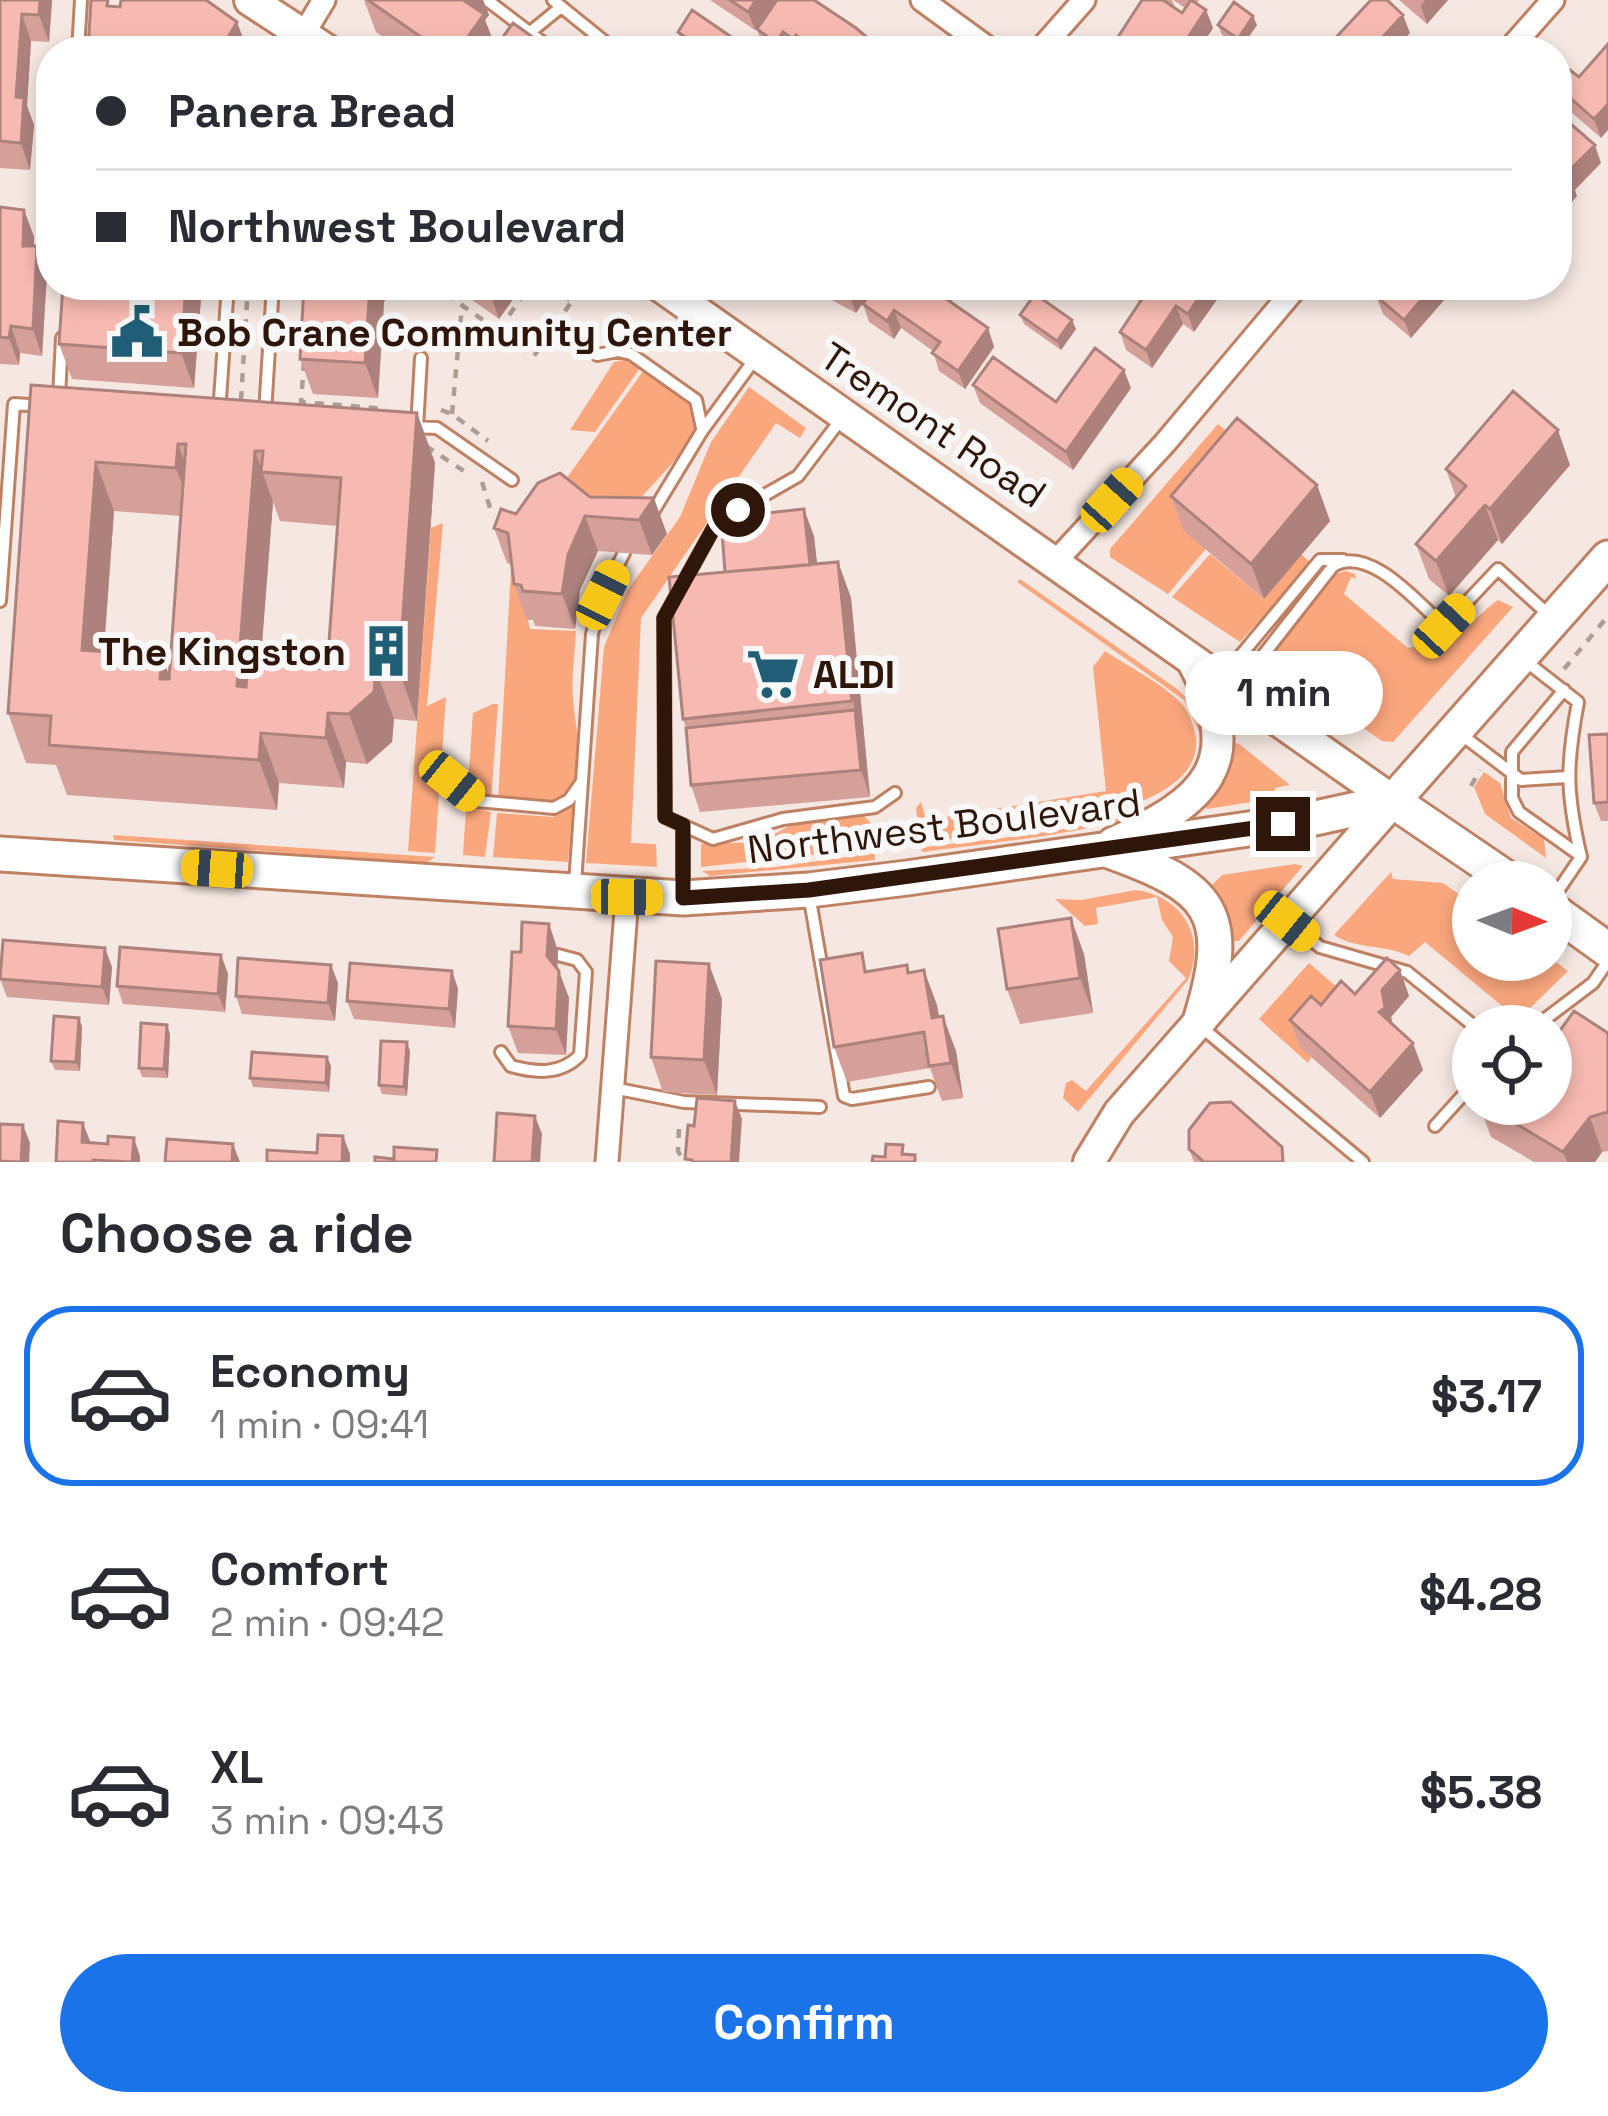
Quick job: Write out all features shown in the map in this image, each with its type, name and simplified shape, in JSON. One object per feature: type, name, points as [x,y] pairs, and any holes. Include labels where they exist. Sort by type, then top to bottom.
[{"type":"main road","points":[[250,0],[295,36]]},
{"type":"main road","name":"Tremont Road","points":[[680,300],[1482,861]]},
{"type":"main road","points":[[1095,1160],[1119,1113],[1608,558]]},
{"type":"main road","points":[[1102,848],[1177,811],[1197,795],[1210,775],[1216,754],[1214,708],[1190,656]]},
{"type":"main road","name":"Northwest Boulevard","points":[[0,854],[683,898],[809,890],[1297,822],[1393,800]]},
{"type":"main road","points":[[1102,848],[1189,887],[1210,915],[1217,955],[1199,1020]]},
{"type":"main road","points":[[1572,922],[1608,950]]},
{"type":"street","points":[[311,36],[324,0]]},
{"type":"street","points":[[922,0],[971,36]]},
{"type":"street","points":[[1052,36],[1084,0]]},
{"type":"street","points":[[1521,36],[1552,0]]},
{"type":"street","points":[[1056,561],[1165,443],[1285,300]]},
{"type":"street","points":[[608,1162],[627,897]]},
{"type":"lane","points":[[79,36],[81,0]]},
{"type":"lane","points":[[487,0],[531,36]]},
{"type":"lane","points":[[528,34],[557,3],[598,36]]},
{"type":"lane","points":[[219,417],[228,300]]},
{"type":"lane","points":[[252,418],[272,300]]},
{"type":"lane","points":[[0,601],[14,404],[58,406],[63,326]]},
{"type":"lane","points":[[597,355],[631,354],[696,400],[702,431]]},
{"type":"lane","points":[[640,533],[702,431],[758,356]]},
{"type":"lane","points":[[417,428],[422,358]]},
{"type":"lane","points":[[196,415],[282,419]]},
{"type":"lane","points":[[844,415],[798,476],[717,522],[664,618],[665,817],[713,839],[783,819],[874,807],[895,793]]},
{"type":"lane","points":[[394,426],[437,428],[512,480]]},
{"type":"lane","points":[[575,894],[592,634],[603,595],[624,554]]},
{"type":"lane","points":[[1229,684],[1320,560],[1370,563],[1444,626],[1498,569],[1553,620]]},
{"type":"lane","points":[[1229,684],[1343,560]]},
{"type":"lane","points":[[1520,657],[1578,702],[1567,762],[1571,816],[1581,856],[1572,871]]},
{"type":"lane","points":[[1564,691],[1512,752],[1511,798],[1519,812],[1581,856]]},
{"type":"lane","points":[[1456,730],[1521,780],[1568,777]]},
{"type":"lane","points":[[452,781],[477,801],[554,808],[569,800],[582,782]]},
{"type":"lane","points":[[683,825],[683,898]]},
{"type":"lane","points":[[809,890],[844,1096],[851,1100],[929,1087]]},
{"type":"lane","points":[[1287,921],[1320,947],[1407,971],[1452,1008]]},
{"type":"lane","points":[[501,1052],[511,1066],[530,1070],[561,1069],[580,1055],[586,972],[577,960],[558,955]]},
{"type":"lane","points":[[1564,1005],[1593,983],[1608,962]]},
{"type":"lane","points":[[1199,1020],[1363,1162]]},
{"type":"lane","points":[[613,1088],[684,1102],[820,1108]]},
{"type":"lane","points":[[1435,1126],[1452,1107]]},
{"type":"path","points":[[241,400],[247,300]]},
{"type":"path","points":[[455,300],[534,356],[572,301]]},
{"type":"path","points":[[499,331],[520,300]]},
{"type":"path","points":[[452,414],[462,305]]},
{"type":"path","points":[[304,359],[301,401],[387,409]]},
{"type":"path","points":[[423,444],[483,483],[491,511]]},
{"type":"path","points":[[679,1129],[678,1151],[684,1162]]},
{"type":"shaded area","points":[[624,360],[640,368],[595,432],[570,430],[614,362]]},
{"type":"shaded area","points":[[644,370],[695,409],[697,431],[686,448],[609,533],[518,546]]},
{"type":"shaded area","points":[[749,387],[806,428],[800,438],[776,423],[641,618],[631,843],[656,844],[657,867],[586,863],[604,647],[627,591],[680,517],[711,442]]},
{"type":"shaded area","points":[[1218,424],[1251,452],[1205,550],[1168,594],[1110,557],[1110,549]]},
{"type":"shaded area","points":[[443,523],[427,706],[446,697],[435,853],[408,851],[431,528]]},
{"type":"shaded area","points":[[1210,554],[1264,599],[1301,554],[1311,563],[1240,642],[1172,597]]},
{"type":"shaded area","points":[[511,569],[516,569],[530,629],[576,631],[572,681],[579,766],[572,791],[550,804],[498,800]]},
{"type":"shaded area","points":[[1346,571],[1356,579],[1351,577],[1344,594],[1408,648],[1414,647],[1418,637],[1455,635],[1498,600],[1513,607],[1393,742],[1382,741],[1265,660],[1335,574]]},
{"type":"shaded area","points":[[1020,579],[1177,689],[1192,703],[1204,729],[1199,731],[1184,700],[1017,582]]},
{"type":"shaded area","points":[[1105,651],[1165,689],[1185,708],[1196,738],[1189,767],[1165,789],[1128,807],[1035,828],[920,843],[916,808],[921,802],[926,820],[1106,791],[1093,667]]},
{"type":"shaded area","points":[[498,704],[491,800],[475,795],[468,784],[473,713]]},
{"type":"shaded area","points":[[1200,736],[1205,737],[1203,758],[1192,784],[1166,804],[1136,816],[1023,839],[923,852],[920,848],[1052,831],[1151,806],[1175,793],[1192,775]]},
{"type":"shaded area","points":[[1238,743],[1290,785],[1275,788],[1276,798],[1207,809],[1205,803],[1228,745]]},
{"type":"shaded area","points":[[1484,772],[1500,783],[1511,818],[1544,839],[1546,858],[1485,814],[1474,787]]},
{"type":"shaded area","points":[[573,802],[568,862],[493,857],[497,813],[553,817]]},
{"type":"shaded area","points":[[466,808],[491,812],[485,857],[463,855]]},
{"type":"shaded area","points":[[862,814],[872,824],[875,848],[701,867],[701,844],[760,842],[800,820]]},
{"type":"shaded area","points":[[113,835],[435,857],[426,863],[114,840]]},
{"type":"shaded area","points":[[875,853],[875,860],[710,876],[702,871],[775,867]]},
{"type":"shaded area","points":[[1303,866],[1239,941],[1231,941],[1207,890],[1222,875]]},
{"type":"shaded area","points":[[1391,872],[1393,879],[1443,883],[1452,889],[1452,964],[1425,942],[1409,956],[1334,935]]},
{"type":"shaded area","points":[[1136,890],[1152,894],[1166,901],[1178,910],[1192,934],[1193,964],[1188,980],[1078,1112],[1063,1098],[1066,1083],[1072,1080],[1086,1091],[1186,978],[1169,961],[1173,937],[1162,920],[1157,897],[1096,908],[1098,924],[1085,926],[1055,899],[1081,900]]},
{"type":"shaded area","points":[[1309,963],[1345,994],[1308,1063],[1259,1019]]},
{"type":"shaded area","points":[[1472,981],[1558,981],[1533,1005],[1501,1005]]},
{"type":"building","points":[[0,0],[40,0],[39,15],[22,14],[16,97],[24,98],[21,143],[0,141]]},
{"type":"building","points":[[91,0],[108,0],[107,6],[120,7],[121,0],[206,0],[237,22],[229,36],[89,36]]},
{"type":"building","points":[[368,0],[463,0],[484,14],[469,36],[420,36]]},
{"type":"building","points":[[730,0],[756,0],[748,12]]},
{"type":"building","points":[[777,0],[814,0],[865,36],[789,36],[783,32],[766,36],[757,29]]},
{"type":"building","points":[[1142,0],[1163,0],[1182,13],[1191,0],[1206,10],[1189,36],[1119,36]]},
{"type":"building","points":[[1371,0],[1387,0],[1403,15],[1384,36],[1337,36]]},
{"type":"building","points":[[1234,2],[1253,16],[1240,36],[1218,25]]},
{"type":"building","points":[[692,10],[730,36],[684,36],[678,32]]},
{"type":"building","points":[[513,23],[531,36],[504,36]]},
{"type":"building","points":[[1608,44],[1608,104],[1594,119],[1572,99],[1572,72],[1579,77]]},
{"type":"building","points":[[1572,125],[1595,145],[1572,168]]},
{"type":"building","points":[[0,207],[24,210],[23,246],[36,246],[36,267],[33,329],[11,326],[9,338],[0,337]]},
{"type":"building","points":[[62,300],[185,300],[181,353],[59,344]]},
{"type":"building","points":[[303,300],[369,300],[365,363],[300,359]]},
{"type":"building","points":[[866,300],[948,300],[988,328],[958,371],[932,353],[940,342],[894,310],[887,321],[863,304]]},
{"type":"building","points":[[1031,300],[1044,300],[1072,320],[1057,341],[1020,315]]},
{"type":"building","points":[[1141,300],[1197,300],[1188,314],[1176,306],[1146,350],[1120,332]]},
{"type":"building","points":[[1381,300],[1421,300],[1404,320]]},
{"type":"building","points":[[1095,348],[1124,370],[1066,452],[973,385],[993,357],[1056,402]]},
{"type":"building","points":[[31,385],[417,413],[399,671],[376,670],[374,692],[349,714],[328,713],[326,738],[261,733],[259,760],[49,745],[51,716],[8,713]],"holes":[[[178,444],[186,444],[169,679],[160,679],[162,656],[82,650],[96,462],[176,468]],[[255,451],[263,451],[261,472],[341,478],[327,669],[248,663],[246,687],[237,686]]]},
{"type":"building","points":[[1513,391],[1558,430],[1490,509],[1485,505],[1436,561],[1416,544],[1466,486],[1446,469]]},
{"type":"building","points":[[1237,418],[1317,485],[1251,564],[1171,496]]},
{"type":"building","points":[[560,473],[590,497],[654,498],[639,520],[585,516],[568,555],[562,594],[523,591],[514,584],[508,533],[494,528],[501,509],[516,514],[538,483]]},
{"type":"building","points":[[804,509],[810,565],[725,572],[721,518]]},
{"type":"building","name":"ALDI","points":[[838,562],[852,701],[683,719],[669,577]]},
{"type":"building","points":[[855,710],[861,770],[691,785],[686,728]]},
{"type":"building","points":[[1608,734],[1608,802],[1594,803],[1589,735]]},
{"type":"building","points":[[1071,918],[1080,978],[1007,989],[998,929]]},
{"type":"building","points":[[522,922],[549,924],[547,956],[559,971],[556,1029],[508,1026],[512,952],[521,952]]},
{"type":"building","points":[[3,940],[105,948],[102,987],[0,979]]},
{"type":"building","points":[[120,947],[221,955],[218,994],[117,986]]},
{"type":"building","points":[[862,953],[865,972],[907,965],[908,973],[924,970],[932,1018],[943,1016],[951,1063],[929,1066],[924,1032],[834,1047],[820,960]]},
{"type":"building","points":[[238,958],[331,965],[328,1003],[236,996]]},
{"type":"building","points":[[1387,958],[1400,970],[1382,990],[1385,1008],[1379,1012],[1413,1043],[1370,1092],[1290,1020],[1311,996],[1321,1005],[1341,981],[1355,994]]},
{"type":"building","points":[[656,961],[709,964],[704,1060],[651,1057]]},
{"type":"building","points":[[350,963],[452,971],[449,1009],[347,1001]]},
{"type":"building","points":[[1572,1014],[1608,1033],[1608,1112],[1590,1117],[1563,1152],[1518,1125],[1572,1125]]},
{"type":"building","points":[[54,1016],[79,1018],[76,1062],[51,1061]]},
{"type":"building","points":[[141,1023],[167,1025],[164,1069],[139,1068]]},
{"type":"building","points":[[381,1041],[407,1042],[404,1087],[379,1085]]},
{"type":"building","points":[[252,1052],[327,1057],[326,1083],[250,1078]]},
{"type":"building","points":[[697,1098],[735,1101],[731,1162],[685,1159],[688,1125],[694,1126]]},
{"type":"building","points":[[1231,1102],[1282,1147],[1283,1162],[1204,1162],[1189,1149],[1189,1130],[1210,1103]]},
{"type":"building","points":[[497,1113],[535,1116],[532,1162],[494,1162]]},
{"type":"building","points":[[58,1121],[83,1123],[82,1142],[108,1144],[108,1136],[134,1138],[132,1162],[56,1162]]},
{"type":"building","points":[[0,1124],[23,1125],[21,1162],[0,1161]]},
{"type":"building","points":[[318,1135],[343,1136],[342,1162],[267,1162],[267,1150],[317,1153]]},
{"type":"building","points":[[167,1139],[233,1144],[232,1162],[165,1162]]},
{"type":"building","points":[[886,1144],[903,1145],[902,1154],[915,1155],[915,1162],[872,1162],[873,1156],[885,1157]]},
{"type":"building","points":[[394,1147],[437,1150],[436,1162],[375,1162],[375,1157],[394,1159]]},
{"type":"place","name":"Bob Crane Community Center","points":[[137,332]]},
{"type":"place","name":"The Kingston","points":[[386,651]]},
{"type":"place","name":"ALDI","points":[[773,674]]},
{"type":"route","points":[[738,510],[717,522],[664,618],[665,817],[683,825],[683,898],[907,878],[1283,824]]}]
